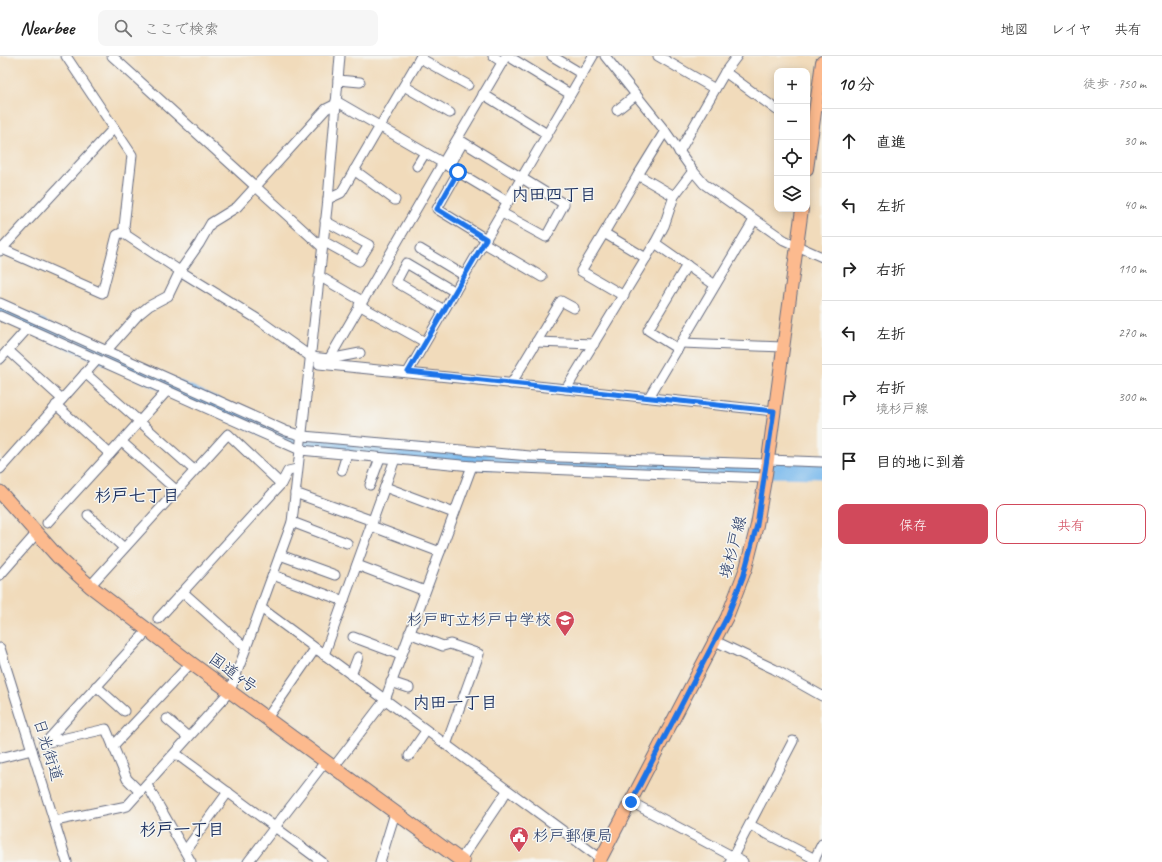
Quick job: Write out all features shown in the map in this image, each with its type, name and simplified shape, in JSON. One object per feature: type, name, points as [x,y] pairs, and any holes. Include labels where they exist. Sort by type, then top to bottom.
[{"type":"highway","name":"国道4号","points":[[0,492],[36,534],[90,586],[191,663],[461,861]]},
{"type":"main road","points":[[810,127],[822,62]]},
{"type":"main road","name":"境杉戸線","points":[[600,860],[715,641],[733,604],[746,568],[754,539],[766,469],[802,212]]},
{"type":"street","points":[[112,56],[256,186],[323,244],[360,260],[369,245],[325,221]]},
{"type":"street","points":[[54,822],[127,806],[230,691],[261,608],[292,522],[297,469],[303,436],[328,199],[340,56]]},
{"type":"street","points":[[493,56],[505,58],[570,94]]},
{"type":"street","points":[[552,56],[582,74]]},
{"type":"street","points":[[408,372],[593,56]]},
{"type":"street","points":[[605,56],[665,131],[704,184],[784,240],[822,257]]},
{"type":"street","points":[[658,56],[715,89]]},
{"type":"street","points":[[680,152],[725,72],[737,56]]},
{"type":"street","points":[[67,57],[132,155],[124,227],[125,232],[131,240],[258,320],[310,360],[511,384],[774,411]]},
{"type":"street","points":[[328,199],[341,193],[421,57],[468,85]]},
{"type":"street","points":[[328,359],[446,165],[483,94],[505,58]]},
{"type":"street","points":[[725,72],[774,108]]},
{"type":"street","points":[[338,80],[360,82]]},
{"type":"street","points":[[404,86],[450,113]]},
{"type":"street","points":[[483,94],[547,134]]},
{"type":"street","points":[[617,110],[636,95]]},
{"type":"street","points":[[106,351],[138,315],[149,306],[168,296],[180,271],[199,244],[211,223],[237,207],[326,109],[336,103]]},
{"type":"street","points":[[336,103],[380,126],[508,202]]},
{"type":"street","points":[[114,128],[1,249],[102,293],[117,236],[125,232]]},
{"type":"street","points":[[624,296],[581,271],[665,131]]},
{"type":"street","points":[[446,165],[463,142],[564,204],[546,237],[502,213]]},
{"type":"street","points":[[418,166],[425,153]]},
{"type":"street","points":[[354,170],[395,200]]},
{"type":"street","points":[[566,389],[655,243],[664,226],[674,196],[693,171]]},
{"type":"street","points":[[458,172],[437,209],[542,277]]},
{"type":"street","points":[[638,175],[674,196]]},
{"type":"street","points":[[649,397],[754,220]]},
{"type":"street","points":[[604,233],[646,258]]},
{"type":"street","points":[[655,243],[715,285]]},
{"type":"street","points":[[420,249],[464,276]]},
{"type":"street","points":[[444,310],[396,282],[406,263],[455,292]]},
{"type":"street","points":[[687,265],[648,330],[680,346],[783,347]]},
{"type":"street","points":[[319,276],[425,342]]},
{"type":"street","points":[[511,384],[561,301],[574,308]]},
{"type":"street","points":[[0,303],[279,427],[303,436],[530,456],[766,469]]},
{"type":"street","points":[[0,316],[300,450],[472,466],[766,469],[822,462]]},
{"type":"street","points":[[0,359],[27,329]]},
{"type":"street","points":[[536,342],[594,344]]},
{"type":"street","points":[[8,350],[110,454]]},
{"type":"street","points":[[310,360],[328,359],[360,353]]},
{"type":"street","points":[[0,469],[97,360]]},
{"type":"street","points":[[85,373],[194,470]]},
{"type":"street","points":[[47,523],[140,423],[167,391]]},
{"type":"street","points":[[90,586],[238,423]]},
{"type":"street","points":[[228,434],[281,484]]},
{"type":"street","points":[[122,442],[176,490]]},
{"type":"street","points":[[342,470],[347,454]]},
{"type":"street","points":[[370,485],[380,458]]},
{"type":"street","points":[[324,655],[395,459]]},
{"type":"street","points":[[248,862],[384,700],[472,466]]},
{"type":"street","points":[[158,620],[281,484],[288,471],[297,469]]},
{"type":"street","points":[[385,487],[454,514]]},
{"type":"street","points":[[295,493],[440,552]]},
{"type":"street","points":[[88,515],[124,548]]},
{"type":"street","points":[[292,522],[347,543]]},
{"type":"street","points":[[0,575],[36,534]]},
{"type":"street","points":[[280,555],[335,575]]},
{"type":"street","points":[[357,565],[425,591]]},
{"type":"street","points":[[273,575],[344,601]]},
{"type":"street","points":[[183,592],[246,648]]},
{"type":"street","points":[[261,608],[600,860]]},
{"type":"street","points":[[45,743],[148,630]]},
{"type":"street","points":[[410,633],[443,646],[450,644],[479,654],[446,745]]},
{"type":"street","points":[[353,637],[401,655]]},
{"type":"street","points":[[715,641],[774,669],[822,696]]},
{"type":"street","name":"日光街道","points":[[0,648],[67,862]]},
{"type":"street","points":[[266,718],[315,649]]},
{"type":"street","points":[[351,675],[358,657]]},
{"type":"street","points":[[113,746],[191,663]]},
{"type":"street","points":[[391,682],[409,688]]},
{"type":"street","points":[[96,686],[124,711]]},
{"type":"street","points":[[167,719],[188,738]]},
{"type":"street","points":[[0,758],[45,743],[106,728],[127,779],[143,789],[191,862]]},
{"type":"street","points":[[410,756],[426,730]]},
{"type":"street","points":[[732,860],[793,741]]},
{"type":"street","points":[[175,753],[322,862]]},
{"type":"street","points":[[461,861],[506,791]]},
{"type":"street","points":[[184,851],[228,792]]},
{"type":"street","points":[[631,802],[732,860],[743,862]]},
{"type":"street","points":[[380,862],[395,813]]},
{"type":"street","points":[[750,824],[814,860],[822,844]]},
{"type":"waterway","points":[[0,309],[292,440],[483,461],[756,471],[775,469],[822,470]]},
{"type":"place","name":"杉戸町立杉戸中学校","points":[[565,637]]},
{"type":"place","name":"杉戸郵便局","points":[[519,853]]},
{"type":"district","name":"内田四丁目","points":[[554,194]]},
{"type":"district","name":"杉戸七丁目","points":[[137,495]]},
{"type":"district","name":"内田一丁目","points":[[455,702]]},
{"type":"district","name":"杉戸一丁目","points":[[182,829]]},
{"type":"route","points":[[458,172],[437,209],[486,239],[408,372],[774,411],[757,525],[751,552],[743,577],[727,617],[631,802]]}]
